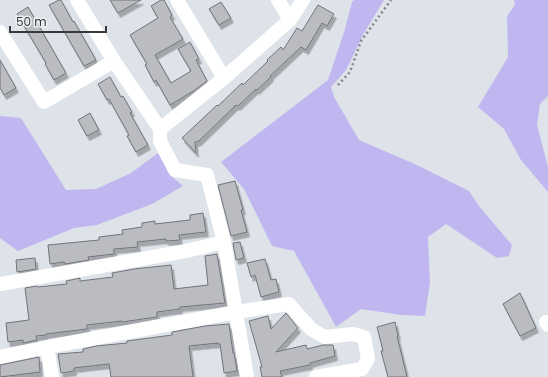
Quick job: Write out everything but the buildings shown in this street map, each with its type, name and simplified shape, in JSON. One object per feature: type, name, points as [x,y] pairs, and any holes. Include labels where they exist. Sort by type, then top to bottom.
[{"type":"street","points":[[77,0],[114,61],[160,129],[160,141],[175,170],[207,174],[224,242],[247,377]]},
{"type":"street","points":[[177,0],[224,78]]},
{"type":"street","points":[[278,0],[290,20]]},
{"type":"street","points":[[160,129],[224,78],[290,20],[303,0]]},
{"type":"street","points":[[0,32],[44,102],[114,61]]},
{"type":"street","points":[[0,284],[186,251],[224,242]]},
{"type":"street","points":[[0,357],[236,312],[289,304],[311,329],[325,337],[353,334],[364,337],[368,359],[362,369],[316,377]]},
{"type":"street","points":[[47,347],[52,377]]},
{"type":"path","points":[[338,85],[350,72],[361,41],[391,0]]},
{"type":"shaded area","points":[[354,0],[384,0],[363,35],[346,70],[331,87],[334,97],[359,140],[417,165],[469,191],[479,206],[512,245],[509,256],[497,258],[446,224],[428,237],[430,283],[425,316],[401,315],[361,309],[336,327],[294,251],[272,246],[244,189],[221,162],[328,80],[345,29],[352,2]]},
{"type":"shaded area","points":[[514,0],[548,0],[548,96],[540,104],[537,125],[548,167],[548,192],[521,160],[504,129],[478,107],[508,57],[507,16],[515,5]]},
{"type":"shaded area","points":[[0,116],[21,118],[66,190],[96,189],[131,173],[158,153],[171,176],[183,186],[152,204],[97,225],[74,228],[18,251],[0,238]]}]
